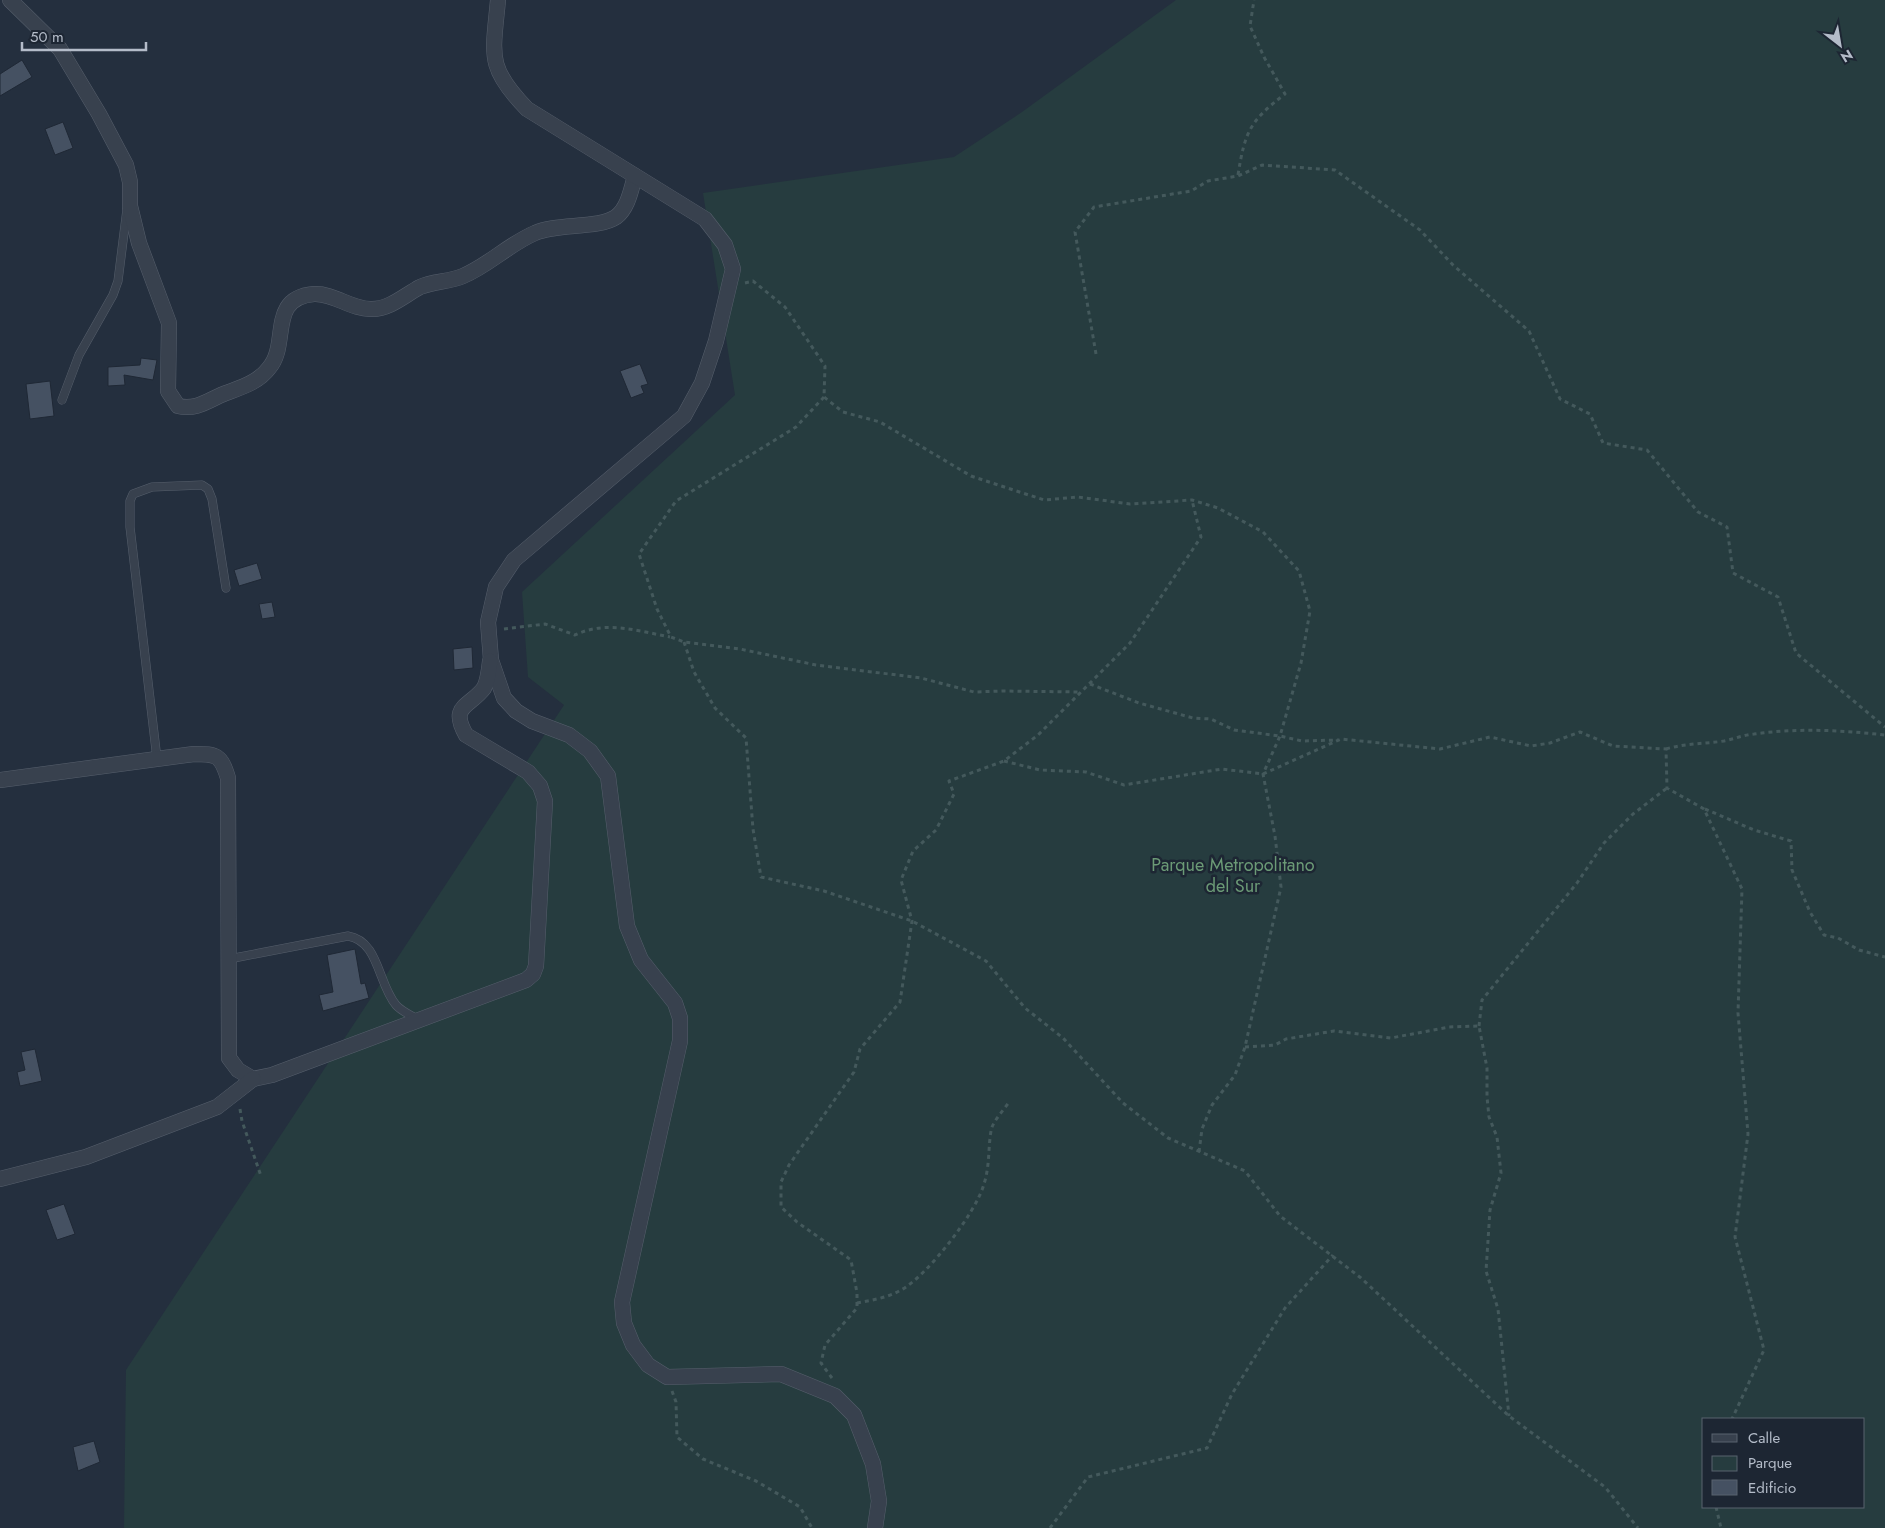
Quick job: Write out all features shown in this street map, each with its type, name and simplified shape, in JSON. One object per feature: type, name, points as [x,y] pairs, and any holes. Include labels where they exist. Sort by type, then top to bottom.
[{"type":"street","points":[[10,0],[60,49],[99,114],[126,165],[130,182],[130,206],[140,242],[169,323],[168,391],[178,406],[188,408],[201,405],[257,380],[271,367],[278,346],[282,315],[289,305],[301,297],[322,295],[360,308],[382,308],[432,282],[462,277],[482,267],[535,232],[613,219],[623,209],[630,195],[635,176]]},
{"type":"street","points":[[498,0],[494,65],[507,89],[527,109],[705,220],[725,245],[732,270],[730,286],[716,341],[702,382],[684,416],[514,560],[496,587],[488,622],[491,660],[504,698],[516,711],[532,721],[569,735],[590,751],[608,776],[627,926],[641,960],[668,992],[675,1003],[680,1018],[680,1041],[622,1302],[624,1323],[633,1345],[648,1365],[667,1376],[781,1374],[835,1396],[854,1415],[873,1464],[879,1501],[875,1528]]},
{"type":"street","points":[[0,1178],[86,1157],[217,1107],[253,1079],[272,1075],[526,980],[533,974],[536,966],[545,801],[540,786],[528,772],[466,734],[460,725],[459,714],[464,705],[485,687],[491,660]]},
{"type":"street","points":[[0,780],[194,754],[212,754],[223,763],[228,778],[229,1058],[238,1070],[253,1079]]},
{"type":"lane","points":[[62,400],[80,355],[113,295],[118,280],[130,182]]},
{"type":"lane","points":[[157,759],[130,526],[130,501],[132,494],[152,487],[202,485],[208,489],[212,499],[226,588]]},
{"type":"lane","points":[[229,959],[348,936],[356,937],[366,944],[396,1006],[419,1020]]},
{"type":"path","points":[[1238,176],[1244,141],[1261,113],[1285,94],[1250,26],[1254,0]]},
{"type":"path","points":[[1096,354],[1076,232],[1094,207],[1190,191],[1208,181],[1238,176],[1262,165],[1335,170],[1420,230],[1454,265],[1529,331],[1560,398],[1590,414],[1603,443],[1647,450],[1698,512],[1727,527],[1733,573],[1778,596],[1796,653],[1885,727]]},
{"type":"path","points":[[671,637],[657,609],[639,554],[676,500],[796,427],[824,397],[825,366],[785,307],[753,281],[730,286]]},
{"type":"path","points":[[824,397],[843,412],[880,422],[971,476],[1044,500],[1078,497],[1130,504],[1192,500],[1218,508],[1263,532],[1299,571],[1310,611],[1301,664],[1280,736],[1264,774],[1275,836],[1280,887],[1246,1047],[1234,1075],[1212,1105],[1202,1129],[1199,1152]]},
{"type":"path","points":[[835,1396],[832,1374],[821,1363],[825,1345],[857,1308],[851,1260],[797,1222],[781,1206],[781,1182],[789,1165],[854,1072],[860,1049],[900,1002],[912,921],[901,880],[914,851],[936,830],[954,794],[950,782],[1004,761],[1038,735],[1130,643],[1201,537],[1192,500]]},
{"type":"path","points":[[489,632],[545,624],[575,635],[586,630],[609,626],[671,637],[684,642],[740,649],[816,665],[921,678],[974,692],[1081,692]]},
{"type":"path","points":[[684,642],[694,672],[715,708],[746,738],[753,828],[761,877],[824,891],[912,921],[986,961],[1025,1008],[1063,1038],[1123,1103],[1168,1138],[1245,1171],[1280,1216],[1361,1278],[1509,1416],[1605,1487],[1638,1528]]},
{"type":"path","points":[[1090,684],[1139,702],[1193,718],[1211,718],[1234,730],[1302,741],[1341,740],[1440,748],[1490,737],[1531,746],[1550,743],[1580,732],[1613,746],[1666,749],[1684,743],[1723,741],[1751,734],[1795,729],[1885,735]]},
{"type":"path","points":[[1004,761],[1040,770],[1086,772],[1124,785],[1222,769],[1264,774],[1341,740]]},
{"type":"path","points":[[1666,749],[1667,788]]},
{"type":"path","points":[[1667,788],[1704,809],[1754,830],[1791,841],[1792,870],[1810,912],[1824,935],[1838,938],[1859,950],[1885,957]]},
{"type":"path","points":[[1509,1416],[1498,1309],[1486,1271],[1490,1210],[1500,1172],[1497,1136],[1490,1117],[1486,1097],[1487,1068],[1479,1026],[1482,1000],[1577,883],[1604,843],[1633,814],[1667,788]]},
{"type":"path","points":[[1704,809],[1742,889],[1738,1013],[1748,1134],[1735,1237],[1764,1350],[1732,1418]]},
{"type":"path","points":[[1246,1047],[1275,1045],[1286,1039],[1334,1031],[1391,1038],[1448,1027],[1479,1026]]},
{"type":"path","points":[[237,1091],[242,1121],[261,1176]]},
{"type":"path","points":[[857,1303],[880,1299],[902,1290],[922,1272],[960,1230],[984,1184],[990,1153],[991,1129],[1009,1102]]},
{"type":"path","points":[[1050,1528],[1088,1477],[1207,1448],[1232,1394],[1285,1308],[1333,1256]]},
{"type":"path","points":[[667,1376],[676,1402],[677,1437],[703,1459],[756,1481],[800,1507],[812,1528]]},
{"type":"path","points":[[1716,1508],[1721,1528]]},
{"type":"green space","name":"Parque Metropolitano del Sur","points":[[1176,0],[1885,0],[1885,1528],[124,1528],[126,1370],[564,705],[528,677],[522,592],[735,395],[703,193],[954,157],[1022,112]]},
{"type":"building","points":[[22,60],[32,77],[0,96],[0,74]]},
{"type":"building","points":[[63,122],[73,148],[55,155],[45,129]]},
{"type":"building","points":[[141,358],[157,360],[153,380],[124,375],[125,385],[108,386],[108,367],[140,365]]},
{"type":"building","points":[[640,364],[648,384],[641,386],[644,393],[631,398],[620,371]]},
{"type":"building","points":[[50,381],[54,416],[30,419],[26,384]]},
{"type":"building","points":[[257,563],[262,579],[239,586],[234,570]]},
{"type":"building","points":[[272,602],[275,617],[262,619],[259,604]]},
{"type":"building","points":[[472,647],[473,668],[454,670],[453,649]]},
{"type":"building","points":[[355,949],[361,984],[365,983],[369,998],[323,1011],[319,995],[333,992],[327,955]]},
{"type":"building","points":[[35,1049],[42,1081],[20,1086],[17,1072],[25,1070],[21,1052]]},
{"type":"building","points":[[64,1204],[75,1234],[57,1240],[46,1210]]},
{"type":"building","points":[[94,1441],[100,1462],[78,1471],[73,1447]]}]
